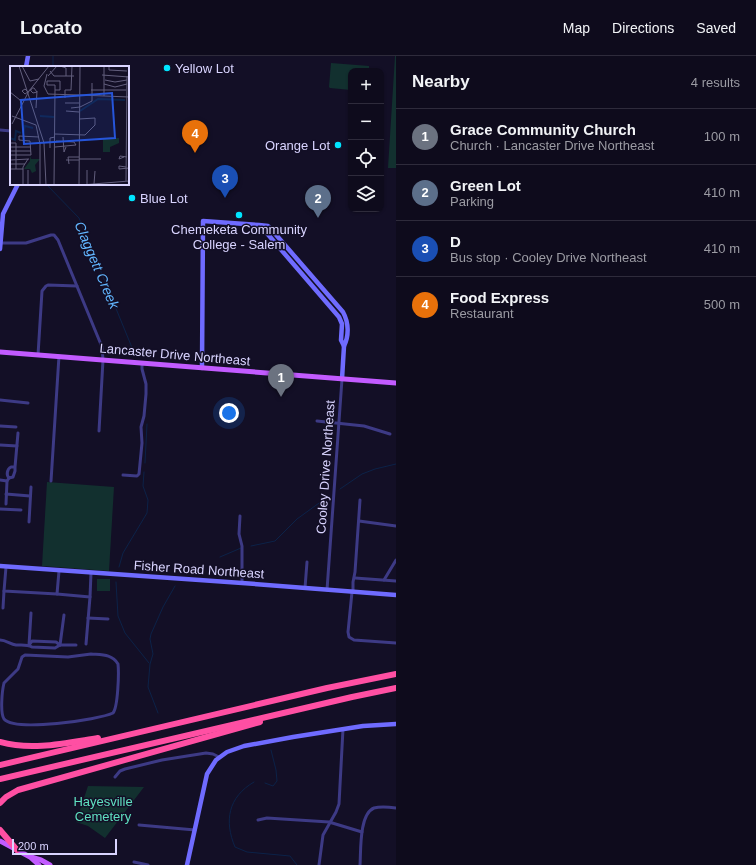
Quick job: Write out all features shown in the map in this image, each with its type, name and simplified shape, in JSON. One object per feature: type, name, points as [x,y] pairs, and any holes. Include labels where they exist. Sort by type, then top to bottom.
[{"type":"highway","points":[[0,765],[327,688],[396,674]]},
{"type":"highway","points":[[0,779],[396,688]]},
{"type":"highway","points":[[0,804],[10,794],[25,788],[352,697]]},
{"type":"highway","points":[[0,742],[18,746],[30,746],[133,734]]},
{"type":"highway","points":[[0,783],[78,764],[118,751]]},
{"type":"highway","points":[[0,830],[17,850]]},
{"type":"main road","name":"Lancaster Drive Northeast","points":[[0,352],[396,383]]},
{"type":"main road","points":[[0,841],[30,857],[41,860],[50,865]]},
{"type":"main road","points":[[30,857],[39,865]]},
{"type":"street","points":[[26,66],[28,56]]},
{"type":"street","points":[[0,130],[10,131]]},
{"type":"street","points":[[0,249],[3,214],[17,185]]},
{"type":"street","name":"Cooley Drive Northeast","points":[[202,368],[203,221],[268,226],[343,312],[348,328],[347,340],[344,346],[327,590]]},
{"type":"street","points":[[0,243],[26,243],[51,235],[54,235],[58,240],[102,347],[103,360],[99,431]]},
{"type":"street","points":[[38,354],[42,292],[46,286],[77,286]]},
{"type":"street","points":[[51,481],[59,356]]},
{"type":"street","points":[[123,475],[137,476],[139,474],[142,443],[141,427],[144,416],[146,394],[146,384],[142,370],[142,363]]},
{"type":"street","points":[[0,400],[28,402]]},
{"type":"street","points":[[317,421],[364,426],[390,434]]},
{"type":"street","points":[[0,426],[16,427]]},
{"type":"street","points":[[0,480],[8,479],[14,476],[18,433]]},
{"type":"street","points":[[0,445],[17,446]]},
{"type":"street","points":[[6,504],[7,475],[9,468],[15,467]]},
{"type":"street","points":[[29,522],[31,487]]},
{"type":"street","points":[[6,494],[30,496]]},
{"type":"street","points":[[360,500],[355,578],[353,582],[348,632],[349,637],[354,640],[396,643]]},
{"type":"street","points":[[0,509],[21,510]]},
{"type":"street","points":[[240,516],[239,534],[242,546],[242,583]]},
{"type":"street","points":[[359,521],[396,526]]},
{"type":"street","points":[[384,580],[396,560]]},
{"type":"street","points":[[305,588],[307,562]]},
{"type":"street","name":"Fisher Road Northeast","points":[[0,566],[396,595]]},
{"type":"street","points":[[3,608],[6,567]]},
{"type":"street","points":[[57,594],[59,570]]},
{"type":"street","points":[[86,644],[91,573]]},
{"type":"street","points":[[355,578],[396,581]]},
{"type":"street","points":[[4,591],[90,596]]},
{"type":"street","points":[[29,645],[30,613]]},
{"type":"street","points":[[60,645],[64,615]]},
{"type":"street","points":[[88,618],[108,619]]},
{"type":"street","points":[[0,640],[6,640],[16,645],[55,648],[60,645],[76,645]]},
{"type":"street","points":[[29,645],[32,641],[56,642],[60,645]]},
{"type":"street","points":[[28,654],[68,657],[91,654],[106,655],[114,659],[118,664],[116,702],[113,713],[62,723],[40,726],[12,724],[5,720],[2,712],[4,683],[18,669],[22,657],[28,654]]},
{"type":"street","points":[[0,681],[4,683]]},
{"type":"street","points":[[187,865],[208,774],[211,767],[219,757],[230,750],[244,746],[369,725],[396,724]]},
{"type":"street","points":[[319,865],[323,834],[336,812],[338,804],[344,729]]},
{"type":"street","points":[[115,777],[122,770],[162,760],[206,753],[219,757]]},
{"type":"street","points":[[360,865],[362,832],[365,818],[370,810],[381,807],[396,808]]},
{"type":"street","points":[[258,820],[267,818],[329,822],[362,832]]},
{"type":"street","points":[[139,825],[195,830]]},
{"type":"street","points":[[134,862],[148,865]]},
{"type":"green space","points":[[395,56],[396,168],[388,168]]},
{"type":"green space","points":[[331,63],[369,66],[369,68],[348,68],[348,90],[329,87]]},
{"type":"green space","points":[[47,482],[114,487],[109,571],[42,566]]},
{"type":"green space","points":[[97,579],[110,579],[110,591],[97,591]]},
{"type":"green space","name":"Hayesville Cemetery","points":[[88,786],[144,787],[105,838],[88,826],[76,822]]},
{"type":"waterway","name":"Claggett Creek","points":[[53,56],[53,66]]},
{"type":"waterway","name":"Claggett Creek","points":[[47,185],[79,218],[135,355]]},
{"type":"waterway","name":"Claggett Creek","points":[[145,463],[147,424]]},
{"type":"waterway","name":"Claggett Creek","points":[[340,489],[362,474],[396,464]]},
{"type":"waterway","name":"Claggett Creek","points":[[119,567],[123,553],[147,513],[148,500],[143,486],[144,472]]},
{"type":"waterway","name":"Claggett Creek","points":[[251,546],[275,541],[297,519],[326,498]]},
{"type":"waterway","name":"Claggett Creek","points":[[220,557],[241,548]]},
{"type":"waterway","name":"Claggett Creek","points":[[116,582],[118,616],[125,633],[149,663]]},
{"type":"waterway","name":"Claggett Creek","points":[[158,713],[148,687],[150,664],[153,654],[150,639],[163,607],[175,586]]},
{"type":"waterway","name":"Claggett Creek","points":[[265,783],[273,786],[277,781],[271,750]]},
{"type":"waterway","name":"Claggett Creek","points":[[254,782],[245,788],[239,795],[231,810],[229,819],[235,847],[247,852],[290,856],[297,865]]},
{"type":"place","name":"Yellow Lot","points":[[167,68]]},
{"type":"place","name":"Orange Lot","points":[[338,145]]},
{"type":"place","name":"Food Express","points":[[195,153]]},
{"type":"place","name":"Blue Lot","points":[[132,198]]},
{"type":"place","name":"D","points":[[225,198]]},
{"type":"place","name":"Chemeketa Community College - Salem","points":[[239,215]]},
{"type":"place","name":"Green Lot","points":[[318,218]]},
{"type":"place","name":"Grace Community Church","points":[[281,397]]}]
